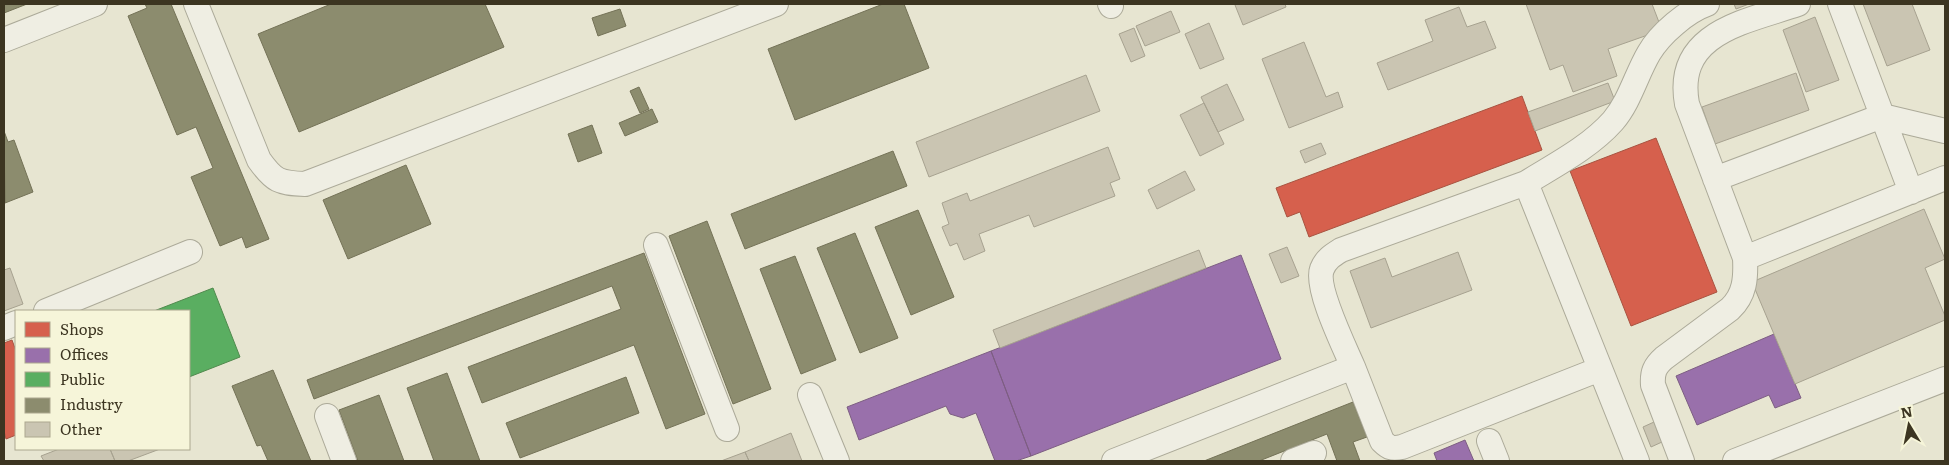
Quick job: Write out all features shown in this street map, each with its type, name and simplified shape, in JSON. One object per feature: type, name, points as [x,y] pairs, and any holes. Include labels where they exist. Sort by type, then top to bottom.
[{"type":"street","points":[[4,40],[95,4]]},
{"type":"street","points":[[196,4],[259,160],[271,177],[287,184],[305,184],[776,4]]},
{"type":"street","points":[[1600,369],[1393,449],[1382,441],[1321,288],[1322,270],[1332,255],[1341,250],[1526,183],[1569,156],[1599,134],[1614,120],[1626,102],[1650,52],[1659,40],[1688,13],[1707,4]]},
{"type":"street","points":[[1682,461],[1653,385],[1652,374],[1656,366],[1664,358],[1738,302],[1746,276],[1745,258],[1687,104],[1684,87],[1686,70],[1697,51],[1711,38],[1728,29],[1798,4]]},
{"type":"street","points":[[1840,4],[1911,192]]},
{"type":"street","points":[[1715,179],[1882,116],[1945,131]]},
{"type":"street","points":[[1745,258],[1945,178]]},
{"type":"street","points":[[1526,183],[1637,461]]},
{"type":"street","points":[[656,245],[727,429]]},
{"type":"street","points":[[48,310],[190,252]]},
{"type":"street","points":[[1114,461],[1353,367]]},
{"type":"street","points":[[1736,461],[1945,379]]},
{"type":"street","points":[[810,395],[837,461]]},
{"type":"street","points":[[327,416],[344,461]]},
{"type":"building: Shops","points":[[1522,96],[1542,150],[1309,237],[1300,212],[1287,217],[1276,188]]},
{"type":"building: Shops","points":[[1656,138],[1717,292],[1631,326],[1570,171]]},
{"type":"building: Shops","points":[[12,340],[15,348],[15,435],[6,439],[4,431],[4,343]]},
{"type":"building: Offices","points":[[1241,255],[1281,359],[1031,456],[991,351]]},
{"type":"building: Offices","points":[[1774,334],[1801,398],[1775,408],[1769,395],[1697,425],[1676,376]]},
{"type":"building: Offices","points":[[991,351],[1031,456],[1016,461],[995,461],[976,413],[963,418],[950,414],[946,406],[859,440],[847,407]]},
{"type":"building: Offices","points":[[1465,440],[1474,461],[1437,461],[1434,453]]},
{"type":"building: Public","points":[[213,288],[240,357],[190,377],[190,310],[157,310]]},
{"type":"building: Industry","points":[[4,4],[27,4],[4,13]]},
{"type":"building: Industry","points":[[145,4],[171,4],[269,239],[246,248],[242,237],[220,246],[191,177],[213,168],[196,127],[177,135],[128,16],[147,8]]},
{"type":"building: Industry","points":[[331,4],[485,4],[504,47],[299,132],[258,34]]},
{"type":"building: Industry","points":[[883,4],[904,4],[929,68],[795,120],[768,49]]},
{"type":"building: Industry","points":[[620,9],[626,26],[598,36],[592,18]]},
{"type":"building: Industry","points":[[639,87],[649,109],[640,113],[630,91]]},
{"type":"building: Industry","points":[[652,109],[658,122],[625,136],[619,123]]},
{"type":"building: Industry","points":[[592,125],[602,153],[578,162],[568,134]]},
{"type":"building: Industry","points":[[4,131],[8,142],[14,140],[33,192],[5,203]]},
{"type":"building: Industry","points":[[893,151],[907,186],[745,249],[731,214]]},
{"type":"building: Industry","points":[[406,165],[431,224],[348,259],[323,200]]},
{"type":"building: Industry","points":[[918,210],[954,297],[911,315],[875,227]]},
{"type":"building: Industry","points":[[707,221],[771,389],[733,404],[669,236]]},
{"type":"building: Industry","points":[[855,233],[898,338],[860,353],[817,248]]},
{"type":"building: Industry","points":[[644,253],[705,414],[666,429],[634,345],[482,403],[468,367],[621,309],[612,286],[314,399],[307,380]]},
{"type":"building: Industry","points":[[795,256],[836,360],[801,374],[760,269]]},
{"type":"building: Industry","points":[[273,370],[311,461],[268,461],[261,445],[257,446],[232,386]]},
{"type":"building: Industry","points":[[447,373],[480,461],[434,461],[407,388]]},
{"type":"building: Industry","points":[[626,377],[639,413],[520,458],[506,423]]},
{"type":"building: Industry","points":[[379,395],[404,461],[358,461],[339,410]]},
{"type":"building: Industry","points":[[1353,402],[1367,437],[1353,442],[1360,461],[1337,461],[1327,434],[1259,461],[1204,461]]},
{"type":"building: Other","points":[[1285,4],[1286,7],[1243,25],[1235,5]]},
{"type":"building: Other","points":[[1526,4],[1652,4],[1662,30],[1608,49],[1617,76],[1573,92],[1563,65],[1550,70]]},
{"type":"building: Other","points":[[1734,4],[1749,4],[1736,9]]},
{"type":"building: Other","points":[[1863,4],[1912,4],[1930,50],[1887,66]]},
{"type":"building: Other","points":[[1459,7],[1467,27],[1485,21],[1496,48],[1388,90],[1377,63],[1433,41],[1425,20]]},
{"type":"building: Other","points":[[1171,11],[1180,32],[1145,46],[1136,26]]},
{"type":"building: Other","points":[[1815,17],[1839,80],[1806,92],[1783,30]]},
{"type":"building: Other","points":[[1209,23],[1224,59],[1200,69],[1185,34]]},
{"type":"building: Other","points":[[1134,28],[1145,56],[1131,62],[1119,34]]},
{"type":"building: Other","points":[[1304,42],[1326,97],[1338,92],[1343,107],[1289,128],[1262,59]]},
{"type":"building: Other","points":[[1796,73],[1809,110],[1715,144],[1702,107]]},
{"type":"building: Other","points":[[1086,75],[1100,111],[929,177],[916,142]]},
{"type":"building: Other","points":[[1608,83],[1615,101],[1535,131],[1528,112]]},
{"type":"building: Other","points":[[1227,84],[1244,120],[1218,132],[1201,97]]},
{"type":"building: Other","points":[[1204,103],[1224,144],[1200,156],[1180,115]]},
{"type":"building: Other","points":[[1321,143],[1326,154],[1305,163],[1300,151]]},
{"type":"building: Other","points":[[1108,147],[1120,179],[1110,183],[1115,196],[1034,227],[1029,215],[979,234],[985,251],[964,260],[957,243],[950,246],[942,227],[949,224],[942,203],[967,193],[970,201]]},
{"type":"building: Other","points":[[1185,171],[1195,190],[1157,209],[1148,190]]},
{"type":"building: Other","points":[[1924,209],[1945,259],[1925,268],[1945,320],[1795,384],[1752,282]]},
{"type":"building: Other","points":[[1287,247],[1299,276],[1281,283],[1269,254]]},
{"type":"building: Other","points":[[1199,250],[1206,268],[1000,348],[993,330]]},
{"type":"building: Other","points":[[1458,252],[1472,290],[1371,328],[1350,271],[1385,258],[1392,277]]},
{"type":"building: Other","points":[[10,268],[23,304],[4,311],[4,270]]},
{"type":"building: Other","points":[[1654,422],[1662,442],[1651,447],[1643,427]]},
{"type":"building: Other","points":[[791,433],[802,461],[749,461],[745,452]]},
{"type":"building: Other","points":[[56,450],[110,450],[115,461],[44,461],[41,456]]},
{"type":"building: Other","points":[[110,450],[157,450],[128,461],[115,461]]},
{"type":"building: Other","points":[[745,452],[749,461],[721,461]]}]
